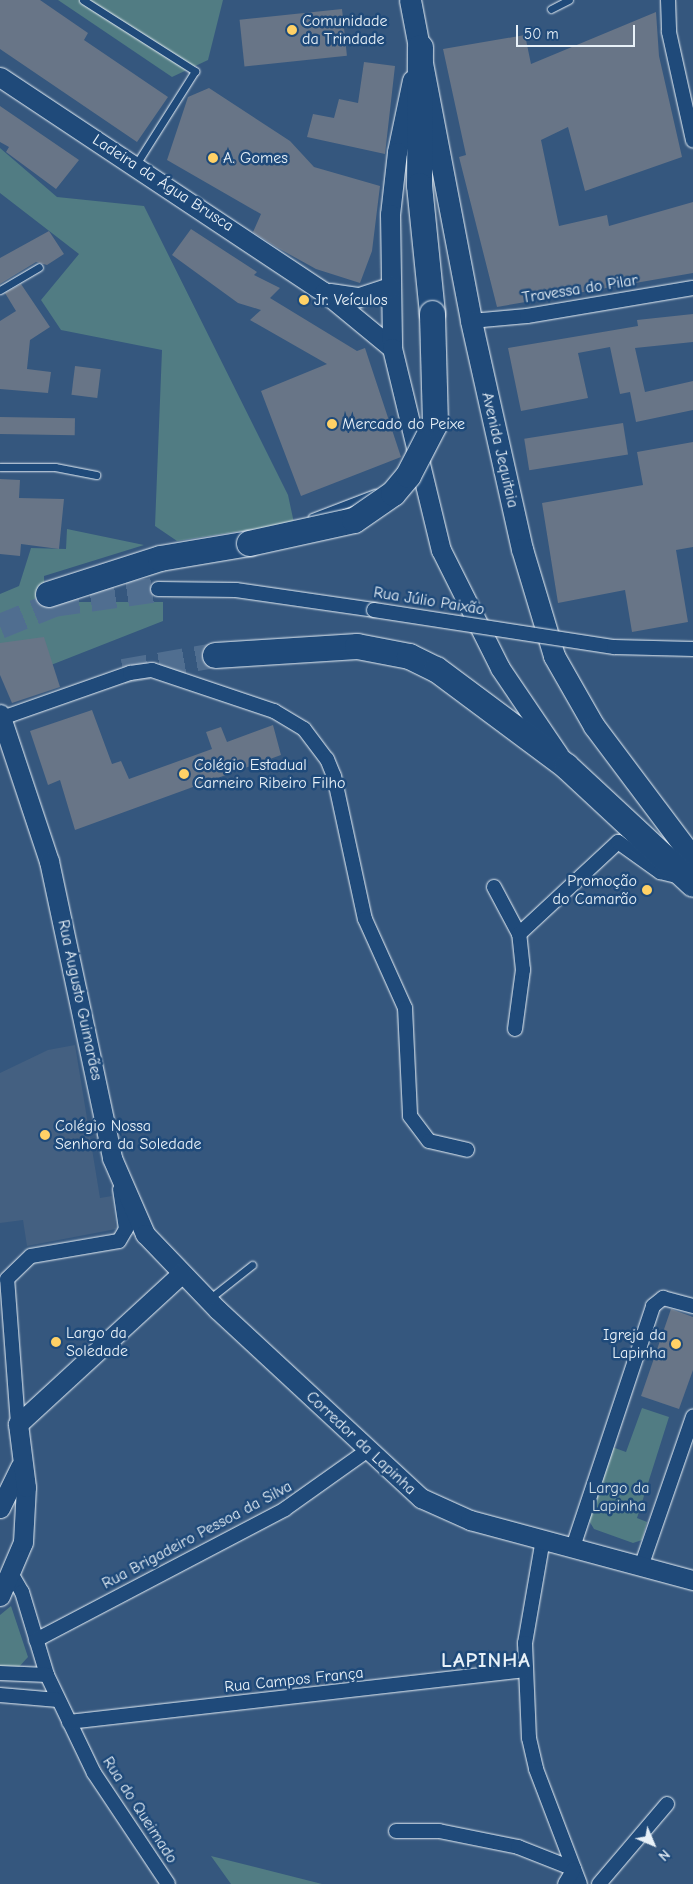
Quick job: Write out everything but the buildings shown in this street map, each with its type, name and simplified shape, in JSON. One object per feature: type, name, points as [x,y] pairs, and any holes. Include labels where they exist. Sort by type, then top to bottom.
[{"type":"highway","points":[[48,594],[160,558],[250,543],[354,520],[393,493],[408,475],[434,423],[432,313],[419,185],[420,47]]},
{"type":"highway","points":[[215,654],[357,646],[409,656],[463,686],[566,766],[691,874]]},
{"type":"main road","name":"Avenida Jequitaia","points":[[410,0],[471,321],[522,549],[554,656],[594,726],[691,874]]},
{"type":"main road","points":[[420,47],[393,172],[390,287],[392,348],[441,550],[459,590],[500,668],[566,766]]},
{"type":"main road","name":"Ladeira da Água Brusca","points":[[0,77],[324,292],[392,348]]},
{"type":"main road","name":"Ladeira da Água Brusca","points":[[324,292],[358,298],[390,287]]},
{"type":"main road","name":"Rua Augusto Guimarães","points":[[1,716],[49,861],[120,1183],[145,1234],[181,1274]]},
{"type":"main road","points":[[0,1596],[6,1570],[23,1542],[26,1487],[20,1467],[18,1424],[181,1274]]},
{"type":"main road","name":"Corredor da Lapinha","points":[[181,1274],[368,1450],[435,1506],[543,1540],[642,1564],[693,1580]]},
{"type":"main road","points":[[0,1508],[20,1467]]},
{"type":"street","points":[[668,0],[669,32],[693,140]]},
{"type":"street","name":"Travessa do Pilar","points":[[471,321],[527,316],[693,288]]},
{"type":"street","name":"Rua Júlio Paixão","points":[[158,590],[236,590],[614,647],[693,649]]},
{"type":"street","points":[[1,716],[130,673],[152,670],[274,710],[304,729],[327,759],[334,776],[365,919],[405,1008],[410,1116],[429,1141],[467,1150]]},
{"type":"street","points":[[518,934],[618,842],[660,872],[691,874]]},
{"type":"street","points":[[494,887],[518,934],[523,970],[515,1029]]},
{"type":"street","points":[[18,1424],[6,1295],[7,1279],[31,1256],[119,1241],[126,1229],[120,1183]]},
{"type":"street","points":[[573,1547],[653,1306],[663,1298],[693,1306]]},
{"type":"street","points":[[642,1564],[693,1417]]},
{"type":"street","name":"Rua Brigadeiro Pessoa da Silva","points":[[36,1640],[285,1509],[368,1450]]},
{"type":"street","points":[[543,1540],[523,1670],[536,1769],[580,1884]]},
{"type":"street","name":"Rua do Queimado","points":[[6,1570],[36,1640],[47,1675],[58,1700],[109,1800],[168,1884]]},
{"type":"street","name":"Rua Campos França","points":[[69,1722],[523,1670]]},
{"type":"street","points":[[0,1673],[47,1675]]},
{"type":"street","points":[[0,1695],[58,1700]]},
{"type":"street","points":[[599,1884],[667,1804]]},
{"type":"street","points":[[396,1832],[477,1835],[574,1869]]},
{"type":"street","points":[[565,1884],[574,1869]]},
{"type":"lane","points":[[83,0],[195,71],[136,166]]},
{"type":"lane","points":[[551,9],[569,0]]},
{"type":"lane","points":[[0,290],[39,268]]},
{"type":"lane","points":[[0,467],[55,466],[96,475]]},
{"type":"lane","points":[[312,517],[422,475]]},
{"type":"lane","points":[[208,1300],[252,1265]]},
{"type":"shaded area","name":"Colégio Nossa Senhora da Soledade","points":[[75,1045],[100,1198],[112,1196],[116,1229],[27,1246],[23,1220],[0,1223],[0,1073],[48,1050]]},
{"type":"green space","points":[[58,0],[223,0],[208,60],[172,77]]},
{"type":"green space","points":[[0,148],[57,197],[144,206],[288,495],[294,523],[177,541],[155,526],[162,350],[61,330],[41,300],[79,254],[0,193]]},
{"type":"green space","points":[[67,529],[144,545],[44,576],[45,602],[163,602],[163,621],[51,665],[0,674],[0,594],[19,586],[31,548],[66,549]]},
{"type":"green space","name":"Largo da Lapinha","points":[[642,1408],[669,1417],[637,1518],[647,1522],[642,1540],[633,1543],[594,1529],[588,1519],[612,1447],[626,1452]]},
{"type":"green space","points":[[11,1606],[28,1657],[18,1668],[0,1666],[0,1615]]},
{"type":"green space","points":[[211,1856],[322,1884],[231,1884]]},
{"type":"tunnel","points":[[0,626],[54,604],[158,589]]},
{"type":"tunnel","points":[[123,671],[215,655]]},
{"type":"place","name":"Comunidade da Trindade","points":[[292,30]]},
{"type":"place","name":"A. Gomes","points":[[213,158]]},
{"type":"place","name":"Jr. Veículos","points":[[304,300]]},
{"type":"place","name":"Mercado do Peixe","points":[[332,424]]},
{"type":"place","name":"Colégio Estadual Carneiro Ribeiro Filho","points":[[184,774]]},
{"type":"place","name":"Promoção do Camarão","points":[[647,890]]},
{"type":"place","name":"Colégio Nossa Senhora da Soledade","points":[[45,1135]]},
{"type":"place","name":"Largo da Soledade","points":[[56,1342]]},
{"type":"place","name":"Igreja da Lapinha","points":[[676,1344]]},
{"type":"district","name":"LAPINHA","points":[[486,1660]]}]
